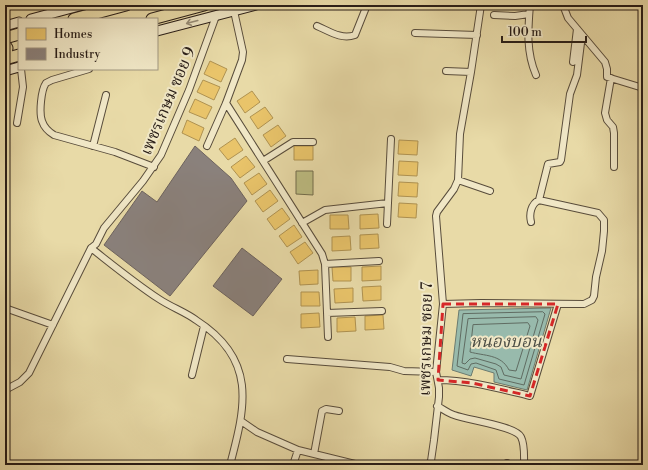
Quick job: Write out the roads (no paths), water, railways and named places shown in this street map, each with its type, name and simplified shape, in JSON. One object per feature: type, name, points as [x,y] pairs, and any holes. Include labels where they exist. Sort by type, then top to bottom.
[{"type":"highway","points":[[78,18],[126,5]]},
{"type":"highway","points":[[156,18],[204,5]]},
{"type":"highway","points":[[5,38],[18,34]]},
{"type":"highway","points":[[5,46],[7,48],[5,58],[18,55]]},
{"type":"main road","points":[[35,18],[83,5]]},
{"type":"main road","points":[[158,31],[256,5]]},
{"type":"main road","points":[[5,26],[18,22]]},
{"type":"main road","points":[[5,71],[18,68]]},
{"type":"street","points":[[317,26],[338,35],[355,35],[367,5]]},
{"type":"street","name":"เพชรเกษม ซอย 7","points":[[428,465],[431,461],[434,440],[439,388],[436,372],[443,304],[436,216],[437,212],[454,189],[458,180],[460,134],[481,5]]},
{"type":"street","points":[[530,5],[527,38],[531,64],[536,75]]},
{"type":"street","points":[[563,5],[568,18],[605,62],[609,78],[605,113],[607,120],[613,127],[614,167]]},
{"type":"street","points":[[207,146],[226,103],[242,60],[243,52],[234,11]]},
{"type":"street","points":[[494,15],[515,16],[529,14]]},
{"type":"street","name":"เพชรเกษม ซอย 9","points":[[5,390],[20,382],[29,373],[91,248],[96,244],[104,228],[154,167],[161,155],[189,90],[216,16]]},
{"type":"street","points":[[574,62],[577,29]]},
{"type":"street","points":[[415,33],[477,35]]},
{"type":"street","points":[[531,222],[530,217],[532,207],[535,202],[539,200],[548,164],[560,162],[561,160],[570,94],[577,75],[582,35]]},
{"type":"street","points":[[16,123],[23,87],[20,70]]},
{"type":"street","points":[[86,70],[47,82],[44,87],[40,109],[42,122],[49,132],[54,135],[115,152],[154,167]]},
{"type":"street","points":[[446,71],[471,72]]},
{"type":"street","points":[[609,78],[643,88]]},
{"type":"street","points":[[93,146],[106,95]]},
{"type":"street","points":[[226,103],[322,254],[325,264],[328,337]]},
{"type":"street","points":[[387,224],[391,139]]},
{"type":"street","points":[[263,162],[293,142],[313,142]]},
{"type":"street","points":[[458,180],[490,191]]},
{"type":"street","points":[[443,304],[584,304],[592,300],[600,262],[604,220],[598,213],[539,200]]},
{"type":"street","points":[[302,223],[325,210],[388,204]]},
{"type":"street","points":[[91,248],[130,279],[160,300],[197,320],[223,342],[231,352],[240,370],[243,392],[241,421],[230,465]]},
{"type":"street","points":[[325,264],[379,261]]},
{"type":"street","points":[[438,380],[472,383],[530,396],[558,304]]},
{"type":"street","points":[[5,308],[53,325]]},
{"type":"street","points":[[328,313],[382,311]]},
{"type":"street","points":[[192,375],[204,326]]},
{"type":"street","points":[[287,359],[390,367],[404,371],[436,372]]},
{"type":"street","points":[[437,406],[454,415],[474,421],[494,424],[518,432],[523,442],[524,465]]},
{"type":"street","points":[[314,454],[322,411],[326,409],[339,411]]},
{"type":"street","points":[[241,421],[257,432],[298,450],[359,465]]},
{"type":"street","points":[[293,465],[298,450]]},
{"type":"water","name":"หนองบอน","points":[[551,308],[527,390],[494,382],[494,373],[474,367],[471,376],[452,370],[459,310]]}]
